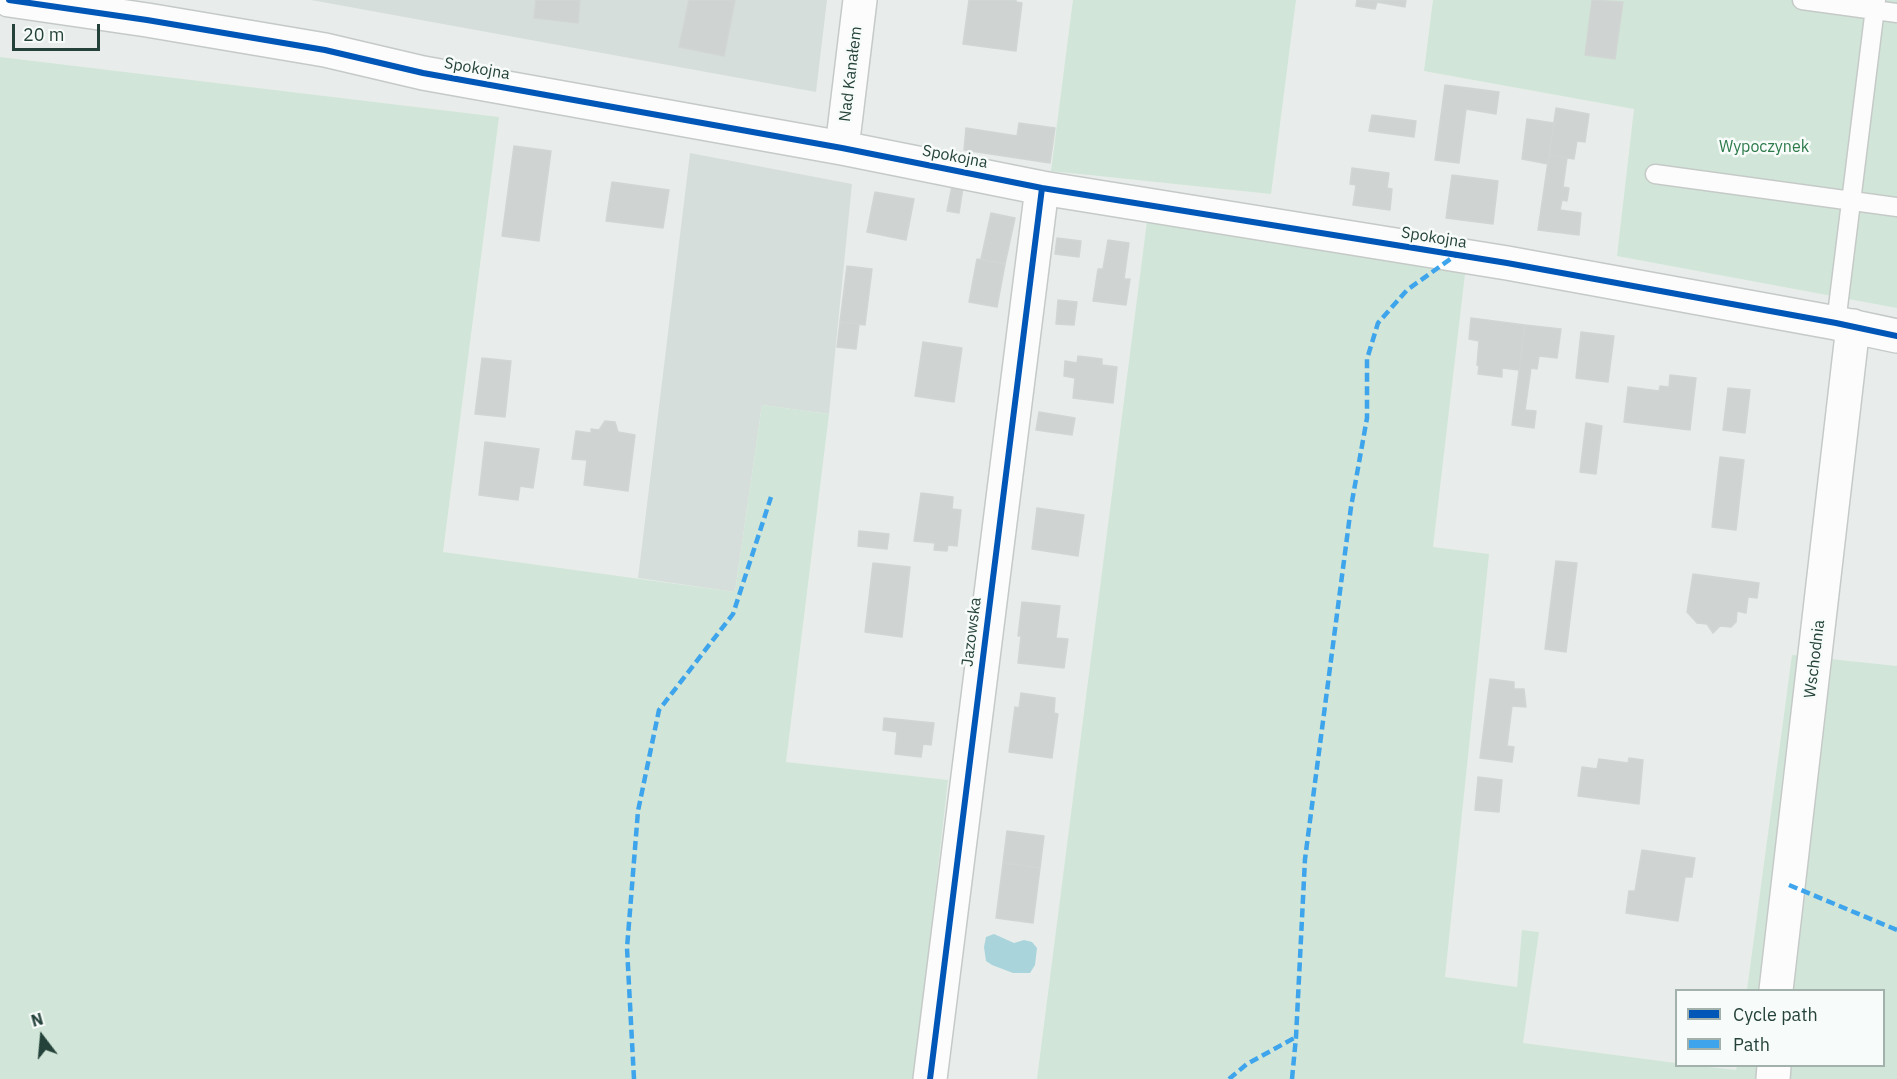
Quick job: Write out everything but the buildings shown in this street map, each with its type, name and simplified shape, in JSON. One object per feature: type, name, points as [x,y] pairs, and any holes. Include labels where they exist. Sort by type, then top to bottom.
[{"type":"street","name":"Spokojna","points":[[9,0],[147,20],[325,50],[423,73],[842,148],[1042,188],[1507,263],[1897,336]]},
{"type":"street","name":"Nad Kanałem","points":[[842,148],[860,0]]},
{"type":"street","name":"Jazowska","points":[[930,1079],[1042,188]]},
{"type":"street","name":"Wschodnia","points":[[1776,989],[1844,325]]},
{"type":"lane","points":[[1802,0],[1875,5],[1897,14]]},
{"type":"lane","points":[[1844,325],[1851,202],[1875,5]]},
{"type":"lane","points":[[1655,174],[1897,207]]},
{"type":"shaded area","points":[[311,0],[827,0],[816,92]]},
{"type":"shaded area","points":[[690,153],[852,184],[829,414],[762,405],[735,592],[638,578]]},
{"type":"green space","points":[[1073,0],[1296,0],[1271,194],[1051,171]]},
{"type":"green space","name":"Wypoczynek","points":[[1433,0],[1897,0],[1897,308],[1617,256],[1634,109],[1424,71]]},
{"type":"green space","points":[[0,57],[499,117],[443,552],[735,592],[762,405],[829,414],[786,762],[948,780],[914,1079],[0,1079]]},
{"type":"green space","points":[[1147,221],[1465,274],[1433,547],[1489,554],[1445,977],[1517,987],[1522,930],[1539,932],[1523,1043],[1675,1063],[1675,1067],[1736,1070],[1737,1067],[1885,1067],[1885,989],[1747,989],[1792,655],[1897,666],[1897,1079],[1037,1079]]},
{"type":"water","points":[[994,934],[1014,943],[1024,940],[1032,942],[1037,948],[1035,965],[1030,973],[1013,973],[986,961],[984,947],[986,937]]},
{"type":"marked path","points":[[1292,1079],[1305,859],[1351,507],[1367,418],[1367,359],[1378,323],[1407,290],[1456,255]]},
{"type":"marked path","points":[[634,1079],[627,948],[638,811],[659,710],[733,614],[771,497]]},
{"type":"marked path","points":[[1789,885],[1897,930]]},
{"type":"marked path","points":[[1229,1079],[1247,1064],[1296,1037]]},
{"type":"cycle path","points":[[9,0],[147,20],[325,50],[423,73],[842,148],[1042,188],[1507,263],[1897,336]]},
{"type":"cycle path","points":[[930,1079],[1042,188]]}]
